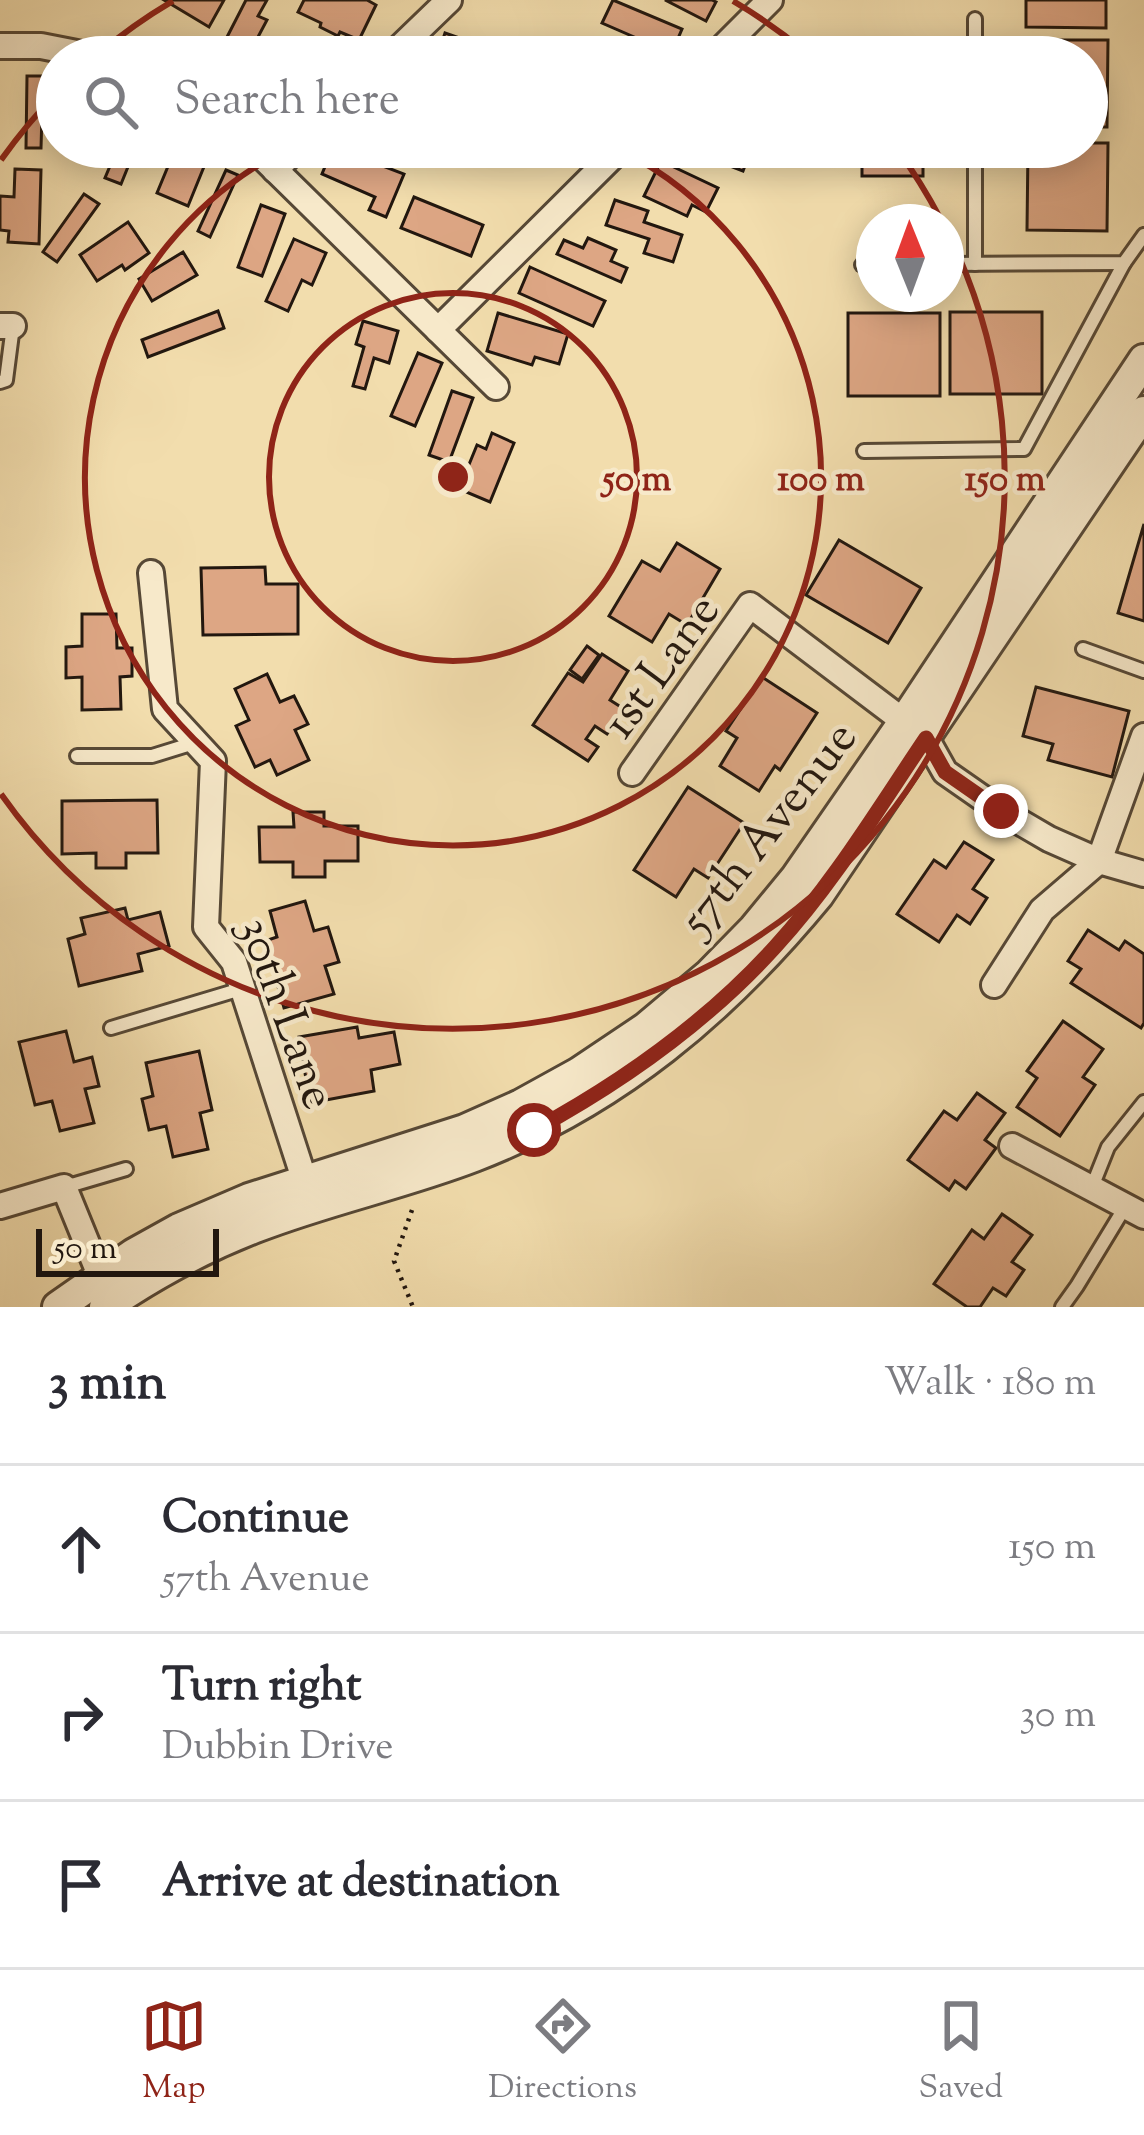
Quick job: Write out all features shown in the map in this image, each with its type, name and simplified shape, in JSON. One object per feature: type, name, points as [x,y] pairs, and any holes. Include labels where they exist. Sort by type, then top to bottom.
[{"type":"street","points":[[412,36],[449,0]]},
{"type":"street","points":[[734,36],[770,0]]},
{"type":"street","points":[[0,46],[36,46]]},
{"type":"street","points":[[438,329],[601,168]]},
{"type":"street","points":[[275,170],[496,387]]},
{"type":"street","name":"57th Avenue","points":[[58,1307],[106,1296],[149,1277],[259,1225],[309,1195],[476,1156],[534,1130],[664,1050],[728,995],[818,895],[1144,360]]},
{"type":"street","name":"57th Avenue","points":[[915,730],[1144,412]]},
{"type":"street","name":"30th Lane","points":[[151,573],[165,709],[213,760],[206,927],[234,962],[309,1195]]},
{"type":"street","name":"1st Lane","points":[[632,773],[750,604],[915,730]]},
{"type":"street","points":[[915,730],[945,772],[1001,811],[1049,839],[1144,874]]},
{"type":"street","points":[[994,985],[1042,910],[1099,861],[1144,736]]},
{"type":"street","points":[[1012,1146],[1135,1211]]},
{"type":"street","points":[[0,1206],[64,1187],[106,1296]]},
{"type":"lane","points":[[975,19],[975,36]]},
{"type":"lane","points":[[974,264],[975,168]]},
{"type":"lane","points":[[864,451],[1024,449],[1124,263],[1144,235]]},
{"type":"lane","points":[[964,264],[1124,263]]},
{"type":"lane","points":[[0,382],[6,380],[6,326]]},
{"type":"lane","points":[[1083,649],[1144,671]]},
{"type":"lane","points":[[77,757],[152,756],[196,742]]},
{"type":"lane","points":[[111,1028],[241,989]]},
{"type":"lane","points":[[1091,1188],[1108,1147],[1144,1102]]},
{"type":"lane","points":[[64,1187],[126,1168]]},
{"type":"lane","points":[[1061,1307],[1135,1211]]},
{"type":"path","points":[[412,1210],[394,1261],[413,1307]]},
{"type":"building","points":[[164,0],[224,0],[209,27]]},
{"type":"building","points":[[246,0],[267,0],[258,16],[267,20],[259,36],[228,36]]},
{"type":"building","points":[[304,0],[367,0],[376,5],[361,36],[340,32],[338,36],[298,12]]},
{"type":"building","points":[[613,0],[682,29],[679,36],[632,36],[602,23]]},
{"type":"building","points":[[665,0],[712,0],[716,2],[706,21]]},
{"type":"building","points":[[1026,0],[1106,0],[1106,28],[1026,27]]},
{"type":"building","points":[[27,76],[36,76],[36,148],[26,148]]},
{"type":"building","points":[[109,168],[127,168],[121,184],[105,178]]},
{"type":"building","points":[[167,168],[203,168],[188,206],[157,193]]},
{"type":"building","points":[[324,168],[388,168],[404,174],[386,217],[369,210],[375,197],[322,174]]},
{"type":"building","points":[[658,168],[676,168],[718,188],[706,212],[692,205],[687,216],[644,196]]},
{"type":"building","points":[[862,168],[923,168],[923,176],[862,176]]},
{"type":"building","points":[[1028,168],[1108,168],[1107,231],[1027,230]]},
{"type":"building","points":[[15,169],[41,170],[39,244],[8,242],[9,231],[0,230],[0,196],[14,197]]},
{"type":"building","points":[[226,170],[238,175],[210,237],[198,231]]},
{"type":"building","points":[[84,194],[99,204],[57,262],[43,252]]},
{"type":"building","points":[[414,197],[483,225],[471,256],[401,228]]},
{"type":"building","points":[[615,200],[648,211],[644,222],[682,235],[673,262],[644,253],[649,239],[606,225]]},
{"type":"building","points":[[261,205],[285,214],[262,276],[238,267]]},
{"type":"building","points":[[128,222],[149,253],[97,281],[80,255]]},
{"type":"building","points":[[588,238],[616,250],[611,261],[627,268],[621,282],[557,254],[564,240],[583,248]]},
{"type":"building","points":[[294,239],[326,253],[312,285],[302,280],[288,311],[266,301]]},
{"type":"building","points":[[183,252],[197,275],[152,301],[139,279]]},
{"type":"building","points":[[530,267],[605,301],[593,326],[519,293]]},
{"type":"building","points":[[218,311],[224,328],[148,357],[142,340]]},
{"type":"building","points":[[950,312],[1042,312],[1042,394],[950,394]]},
{"type":"building","points":[[498,313],[568,334],[559,364],[535,357],[532,365],[487,351]]},
{"type":"building","points":[[848,313],[940,313],[940,396],[848,396]]},
{"type":"building","points":[[363,321],[398,331],[389,363],[374,358],[365,389],[353,386],[364,347],[356,344]]},
{"type":"building","points":[[418,353],[442,363],[415,426],[391,416]]},
{"type":"building","points":[[452,391],[473,398],[449,462],[429,455]]},
{"type":"building","points":[[492,433],[514,443],[490,502],[459,489],[477,445],[486,449]]},
{"type":"building","points":[[1144,524],[1144,621],[1118,613]]},
{"type":"building","points":[[839,540],[921,588],[888,643],[806,595]]},
{"type":"building","points":[[677,543],[720,569],[687,625],[669,614],[652,642],[609,616],[642,561],[660,571]]},
{"type":"building","points":[[265,567],[266,584],[298,584],[298,634],[203,635],[201,568]]},
{"type":"building","points":[[82,614],[116,614],[117,648],[132,648],[132,676],[120,677],[121,709],[82,710],[82,677],[66,678],[66,647],[82,646]]},
{"type":"building","points":[[587,646],[599,655],[582,679],[570,670]]},
{"type":"building","points":[[602,654],[628,671],[610,700],[624,709],[607,734],[595,726],[586,739],[598,747],[588,761],[533,725],[568,673],[583,682]]},
{"type":"building","points":[[267,674],[280,702],[294,696],[308,724],[295,730],[309,760],[277,775],[270,760],[255,767],[236,726],[249,720],[235,689]]},
{"type":"building","points":[[762,677],[817,713],[780,770],[775,766],[759,791],[720,766],[737,738],[726,731]]},
{"type":"building","points":[[1036,687],[1129,711],[1112,777],[1048,760],[1053,744],[1023,736]]},
{"type":"building","points":[[688,787],[744,823],[708,878],[694,869],[676,897],[634,870]]},
{"type":"building","points":[[157,800],[158,853],[126,853],[126,868],[96,868],[96,853],[62,854],[62,801]]},
{"type":"building","points":[[293,812],[324,812],[324,826],[358,826],[358,861],[325,861],[325,877],[293,877],[293,862],[260,862],[259,827],[294,827]]},
{"type":"building","points":[[964,842],[993,860],[973,889],[987,898],[970,924],[957,915],[939,942],[897,914],[934,860],[946,868]]},
{"type":"building","points":[[305,901],[314,931],[328,927],[339,962],[325,966],[334,994],[284,1008],[265,941],[277,937],[270,911]]},
{"type":"building","points":[[125,908],[128,920],[160,912],[169,946],[138,954],[142,971],[79,986],[68,939],[85,934],[81,918]]},
{"type":"building","points":[[1088,930],[1119,950],[1125,941],[1144,954],[1141,1028],[1071,983],[1081,969],[1068,961]]},
{"type":"building","points":[[1063,1021],[1103,1049],[1083,1077],[1095,1085],[1060,1136],[1017,1107],[1037,1078],[1027,1071]]},
{"type":"building","points":[[357,1027],[359,1038],[394,1032],[400,1064],[371,1070],[374,1091],[310,1103],[299,1037]]},
{"type":"building","points":[[66,1031],[74,1062],[92,1057],[99,1086],[85,1089],[94,1123],[60,1131],[52,1101],[35,1105],[19,1042]]},
{"type":"building","points":[[199,1051],[212,1110],[200,1113],[208,1149],[173,1157],[166,1126],[149,1130],[142,1099],[153,1096],[146,1063]]},
{"type":"building","points":[[977,1093],[1005,1113],[985,1140],[996,1148],[966,1189],[955,1181],[949,1190],[908,1160],[944,1111],[957,1120]]},
{"type":"building","points":[[1002,1214],[1032,1235],[1012,1262],[1024,1270],[1006,1296],[993,1288],[980,1307],[967,1307],[934,1284],[972,1230],[984,1239]]},
{"type":"route","points":[[534,1130],[664,1050],[728,995],[818,895],[926,738],[945,772],[1001,811]]}]
